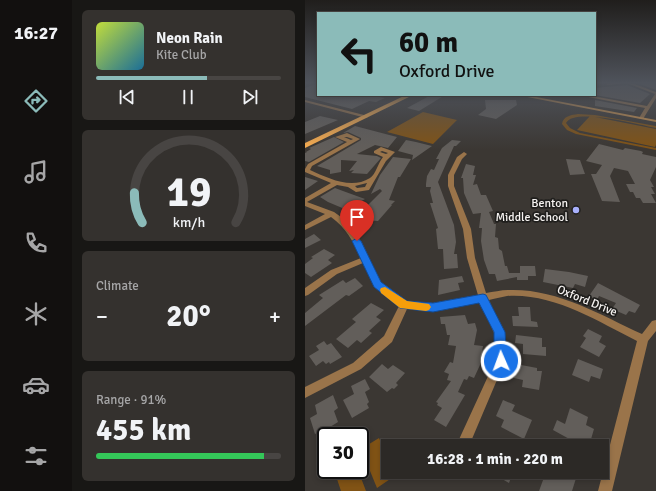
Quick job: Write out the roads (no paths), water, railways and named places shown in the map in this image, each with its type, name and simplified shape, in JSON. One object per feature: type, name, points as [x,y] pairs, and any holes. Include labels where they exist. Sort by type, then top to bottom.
[{"type":"main road","points":[[305,146],[385,105]]},
{"type":"main road","points":[[572,105],[656,120]]},
{"type":"main road","points":[[305,140],[363,116]]},
{"type":"street","points":[[320,105],[363,116]]},
{"type":"street","points":[[635,105],[647,107],[641,118]]},
{"type":"street","points":[[307,168],[351,142]]},
{"type":"street","points":[[464,154],[459,158],[451,175],[451,186],[467,229],[471,258],[483,298],[499,332],[501,361],[465,439]]},
{"type":"street","points":[[307,168],[333,182],[351,186],[355,190],[365,191],[388,156]]},
{"type":"street","points":[[305,195],[333,182]]},
{"type":"street","points":[[305,201],[333,182]]},
{"type":"street","points":[[305,204],[331,214],[345,224],[357,241],[364,260],[377,285],[404,305],[387,340],[357,366],[305,393]]},
{"type":"street","points":[[305,228],[331,214]]},
{"type":"street","points":[[305,294],[334,272],[364,260]]},
{"type":"street","name":"Oxford Drive","points":[[404,305],[433,307],[507,294],[537,295],[585,310],[643,339]]},
{"type":"street","points":[[605,491],[643,339],[656,324]]},
{"type":"place","name":"Benton Middle School","points":[[576,210]]}]
